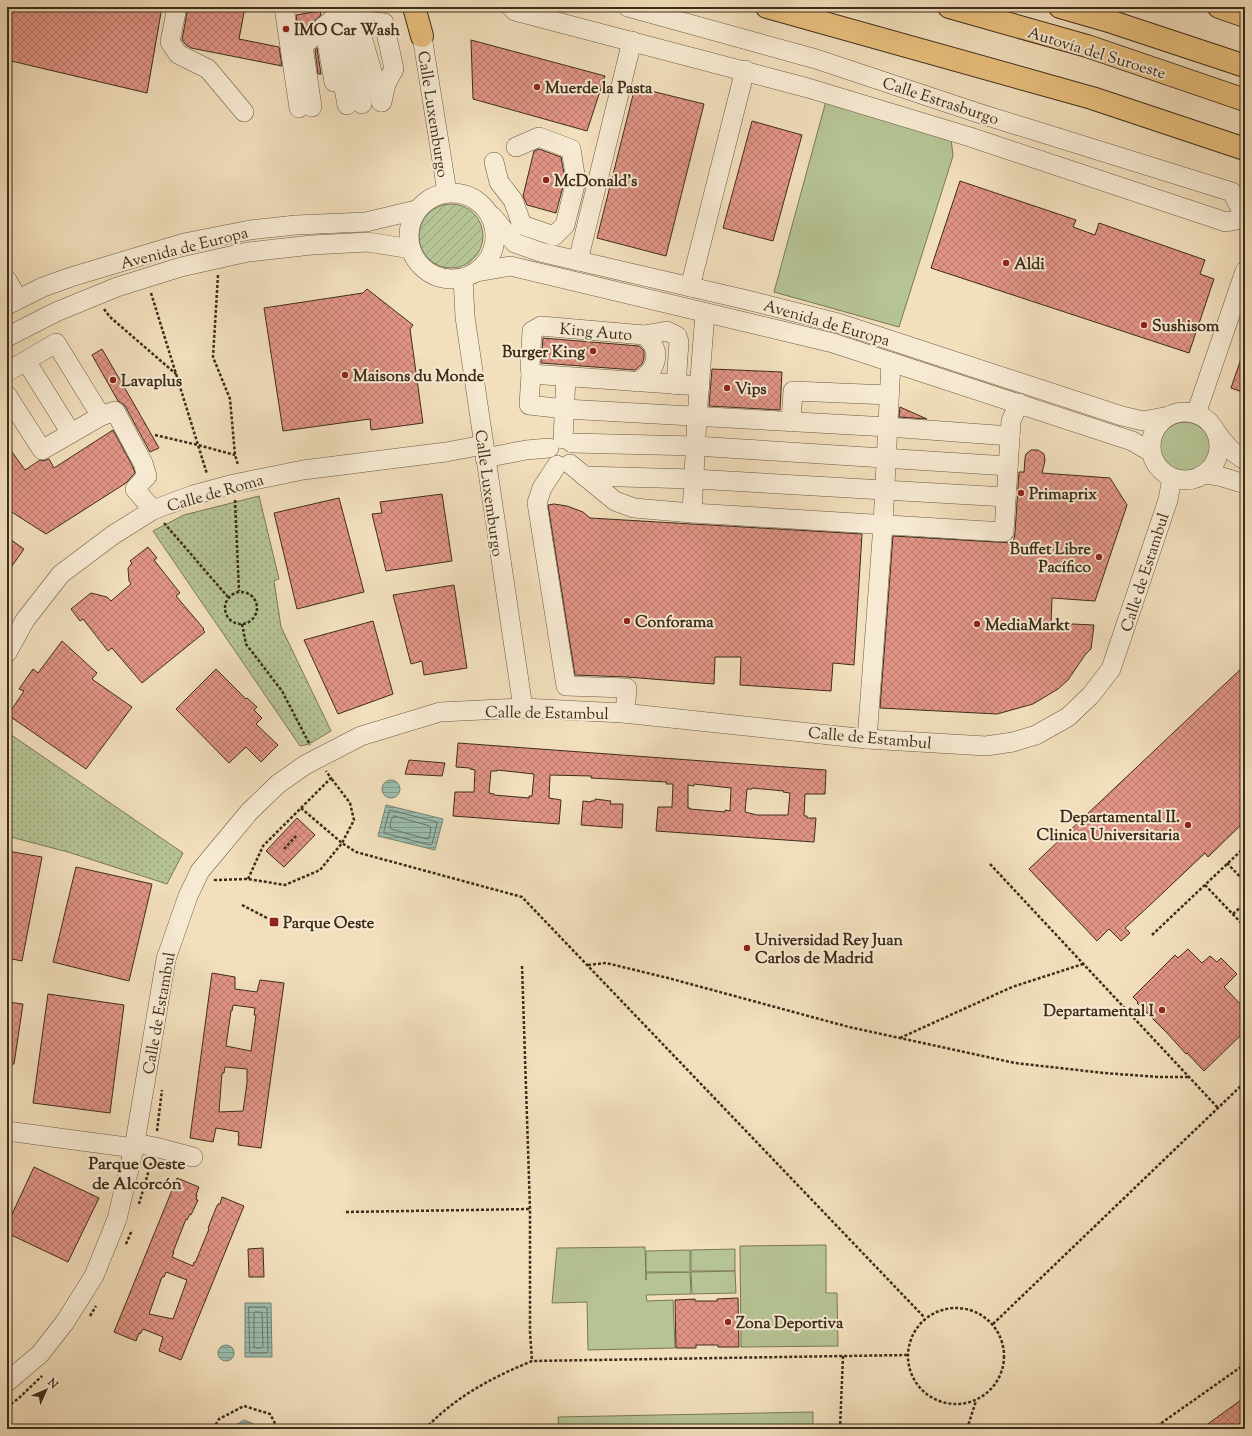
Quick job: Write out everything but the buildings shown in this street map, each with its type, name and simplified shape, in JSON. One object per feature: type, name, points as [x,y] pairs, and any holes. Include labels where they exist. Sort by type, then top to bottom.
[{"type":"highway","points":[[414,7],[422,36]]},
{"type":"highway","points":[[422,36],[424,7]]},
{"type":"highway","points":[[767,7],[1092,98],[1245,149]]},
{"type":"highway","name":"Autovía del Suroeste","points":[[949,7],[1087,46],[1245,100]]},
{"type":"highway","name":"Autovía del Suroeste","points":[[1060,7],[1112,22],[1245,66]]},
{"type":"highway","points":[[1219,7],[1245,16]]},
{"type":"street","points":[[177,7],[170,42],[178,54],[208,69],[244,112]]},
{"type":"street","points":[[284,7],[331,106]]},
{"type":"street","points":[[511,7],[515,11],[745,70],[808,88],[970,137],[1226,222],[1243,215]]},
{"type":"street","name":"Calle Estrasburgo","points":[[628,7],[816,59],[978,113],[1232,192],[1243,215]]},
{"type":"street","points":[[331,106],[303,46],[328,21],[357,20],[384,23],[394,69],[386,84],[382,102],[357,20]]},
{"type":"street","points":[[328,21],[331,106]]},
{"type":"street","name":"Calle Luxemburgo","points":[[422,36],[447,192]]},
{"type":"street","points":[[578,260],[632,41]]},
{"type":"street","points":[[808,88],[816,59]]},
{"type":"street","points":[[690,287],[745,70]]},
{"type":"street","points":[[970,137],[978,113]]},
{"type":"street","points":[[494,162],[499,182],[513,200],[522,225],[554,236],[565,225],[576,181],[571,149],[539,137],[516,147]]},
{"type":"street","points":[[447,192],[460,193],[473,197],[484,205],[492,216],[496,241],[493,253],[486,263],[470,275],[450,279],[437,277],[416,261],[409,239],[410,220],[416,210],[432,197],[447,192]]},
{"type":"street","name":"Avenida de Europa","points":[[12,302],[43,287],[71,277],[190,242],[250,230],[296,225],[366,222],[416,210]]},
{"type":"street","name":"Avenida de Europa","points":[[492,216],[515,243],[540,252],[838,323],[1035,386],[1122,416],[1144,421],[1169,416]]},
{"type":"street","name":"Avenida de Europa","points":[[7,337],[56,312],[117,287],[181,267],[240,254],[312,245],[368,242],[411,249]]},
{"type":"street","name":"Avenida de Europa","points":[[470,275],[510,266],[833,343],[1132,441],[1151,452]]},
{"type":"street","points":[[1196,414],[1236,313],[1245,271]]},
{"type":"street","name":"Calle Luxemburgo","points":[[470,275],[465,317],[523,708]]},
{"type":"street","points":[[7,280],[12,302]]},
{"type":"street","points":[[692,513],[697,417],[705,313]]},
{"type":"street","name":"King Auto","points":[[531,374],[532,331],[541,326],[644,335],[652,341],[657,355],[652,371],[637,382]]},
{"type":"street","points":[[644,335],[667,331],[677,336],[679,342],[676,385]]},
{"type":"street","points":[[7,372],[56,343],[101,416]]},
{"type":"street","points":[[26,361],[71,433]]},
{"type":"street","points":[[867,739],[883,525],[890,362]]},
{"type":"street","points":[[700,386],[531,374],[529,405],[1010,436]]},
{"type":"street","points":[[562,443],[566,377]]},
{"type":"street","points":[[791,422],[793,391],[889,395]]},
{"type":"street","points":[[7,395],[42,450],[101,416],[115,411],[142,463],[147,476],[135,489],[158,516]]},
{"type":"street","points":[[625,713],[627,688],[566,686],[537,503],[542,488],[563,465],[584,476],[615,501],[634,508],[692,513],[1004,532],[1010,436],[1012,418],[1018,403]]},
{"type":"street","points":[[1216,431],[1219,440],[1218,455],[1212,468],[1205,474],[1195,479],[1183,481],[1172,478],[1162,472],[1155,463],[1151,452],[1155,431],[1161,422],[1169,416],[1182,413],[1196,414],[1204,418],[1211,424],[1227,446],[1236,455],[1245,460]]},
{"type":"street","name":"Calle de Roma","points":[[7,653],[25,620],[61,574],[113,535],[158,516],[193,495],[234,484],[303,470],[446,452],[526,450],[562,443],[696,446],[1008,466]]},
{"type":"street","points":[[1205,474],[1219,476],[1245,484]]},
{"type":"street","points":[[584,476],[694,479],[1006,497]]},
{"type":"street","name":"Calle de Estambul","points":[[7,1382],[40,1354],[65,1322],[94,1276],[117,1219],[135,1145],[166,958],[188,896],[200,872],[248,812],[278,784],[305,765],[361,736],[440,712],[523,708],[625,713],[867,739],[986,746],[1013,742],[1036,735],[1068,717],[1091,696],[1111,669],[1166,505],[1172,478]]},
{"type":"street","points":[[7,1131],[156,1147],[193,1157]]},
{"type":"path","points":[[218,271],[213,357],[230,399],[235,455],[238,465]]},
{"type":"path","points":[[149,287],[207,474]]},
{"type":"path","points":[[103,308],[110,317],[176,374]]},
{"type":"path","points":[[155,435],[235,455]]},
{"type":"path","points":[[234,498],[239,591]]},
{"type":"path","points":[[158,516],[228,597]]},
{"type":"path","points":[[239,591],[250,594],[254,598],[257,609],[253,619],[248,623],[242,624],[232,622],[225,613],[224,607],[228,597],[239,591]]},
{"type":"path","points":[[215,880],[248,880],[285,885],[320,870],[342,843],[354,820],[350,803],[317,759],[282,691],[246,644],[242,624]]},
{"type":"path","points":[[248,880],[263,846],[332,778]]},
{"type":"path","points":[[301,808],[342,843],[356,852],[522,897],[924,1317]]},
{"type":"path","points":[[284,849],[297,835]]},
{"type":"path","points":[[1152,935],[1245,847]]},
{"type":"path","points":[[1227,863],[1245,882]]},
{"type":"path","points":[[990,864],[1218,1108]]},
{"type":"path","points":[[1205,884],[1245,927]]},
{"type":"path","points":[[1233,914],[1245,903]]},
{"type":"path","points":[[242,905],[267,918]]},
{"type":"path","points":[[588,965],[606,963],[668,978],[849,1027],[1015,1063],[1104,1073],[1159,1077],[1188,1077]]},
{"type":"path","points":[[900,1038],[1012,987],[1082,964]]},
{"type":"path","points":[[522,966],[530,1210],[530,1332],[532,1362]]},
{"type":"path","points":[[993,1324],[1245,1082]]},
{"type":"path","points":[[346,1212],[530,1210]]},
{"type":"path","points":[[944,1308],[974,1310],[993,1324],[1004,1347],[1004,1369],[994,1388],[976,1401],[948,1405],[924,1394],[907,1367],[907,1343],[924,1317],[944,1308]]},
{"type":"path","points":[[424,1429],[462,1396],[504,1373],[532,1362],[907,1355]]},
{"type":"path","points":[[840,1429],[843,1356]]},
{"type":"path","points":[[1153,1429],[1245,1364]]},
{"type":"path","points":[[967,1429],[976,1401]]},
{"type":"path","points":[[213,1429],[218,1419],[244,1406],[270,1414],[278,1429]]},
{"type":"green space","points":[[826,101],[951,138],[953,156],[899,327],[774,292]]},
{"type":"green space","points":[[451,204],[463,206],[474,213],[481,224],[483,236],[481,248],[474,259],[463,266],[451,268],[439,266],[428,259],[421,248],[419,236],[421,224],[428,213],[439,206]]},
{"type":"green space","points":[[1180,422],[1190,422],[1203,429],[1210,442],[1210,452],[1203,465],[1190,472],[1180,472],[1171,468],[1164,461],[1160,452],[1160,442],[1164,433],[1171,426]]},
{"type":"green space","points":[[259,496],[279,579],[274,581],[281,627],[331,731],[309,744],[300,746],[153,531],[184,515]]},
{"type":"green space","points":[[7,732],[183,853],[167,884],[68,852],[7,836]]},
{"type":"green space","points":[[826,1245],[826,1293],[837,1293],[838,1346],[741,1347],[740,1246]]},
{"type":"green space","points":[[645,1247],[646,1280],[646,1273],[690,1272],[691,1294],[646,1295],[647,1301],[673,1300],[675,1348],[588,1350],[587,1302],[552,1303],[557,1248]]},
{"type":"green space","points":[[735,1249],[735,1271],[691,1271],[691,1250]]},
{"type":"green space","points":[[690,1250],[690,1272],[646,1272],[646,1251]]},
{"type":"green space","points":[[735,1271],[736,1293],[692,1294],[691,1272]]},
{"type":"green space","points":[[813,1412],[813,1429],[559,1429],[558,1417]]},
{"type":"water","points":[[391,780],[397,783],[400,789],[397,795],[391,798],[385,795],[382,789],[385,783]]},
{"type":"water","points":[[386,805],[443,819],[435,850],[378,836]]},
{"type":"water","points":[[245,1303],[271,1303],[272,1357],[245,1357]]},
{"type":"water","points":[[223,1345],[229,1345],[234,1350],[232,1359],[229,1361],[223,1361],[218,1356],[218,1350]]},
{"type":"water","points":[[244,1420],[264,1428],[265,1429],[229,1429]]},
{"type":"place","name":"IMO Car Wash","points":[[286,29]]},
{"type":"place","name":"Muerde la Pasta","points":[[537,87]]},
{"type":"place","name":"McDonald's","points":[[546,180]]},
{"type":"place","name":"Aldi","points":[[1006,263]]},
{"type":"place","name":"Sushisom","points":[[1144,325]]},
{"type":"place","name":"Burger King","points":[[593,351]]},
{"type":"place","name":"Maisons du Monde","points":[[345,375]]},
{"type":"place","name":"Lavaplus","points":[[113,380]]},
{"type":"place","name":"Vips","points":[[727,388]]},
{"type":"place","name":"Primaprix","points":[[1021,493]]},
{"type":"place","name":"Buffet Libre Pacífico","points":[[1099,557]]},
{"type":"place","name":"Conforama","points":[[627,621]]},
{"type":"place","name":"MediaMarkt","points":[[977,624]]},
{"type":"place","name":"Departamental II. Clinica Universitaria","points":[[1188,825]]},
{"type":"place","name":"Parque Oeste","points":[[274,922]]},
{"type":"place","name":"Universidad Rey Juan Carlos de Madrid","points":[[747,948]]},
{"type":"place","name":"Departamental I","points":[[1162,1010]]},
{"type":"place","name":"Zona Deportiva","points":[[728,1322]]},
{"type":"district","name":"Parque Oeste de Alcorcón","points":[[137,1173]]}]
